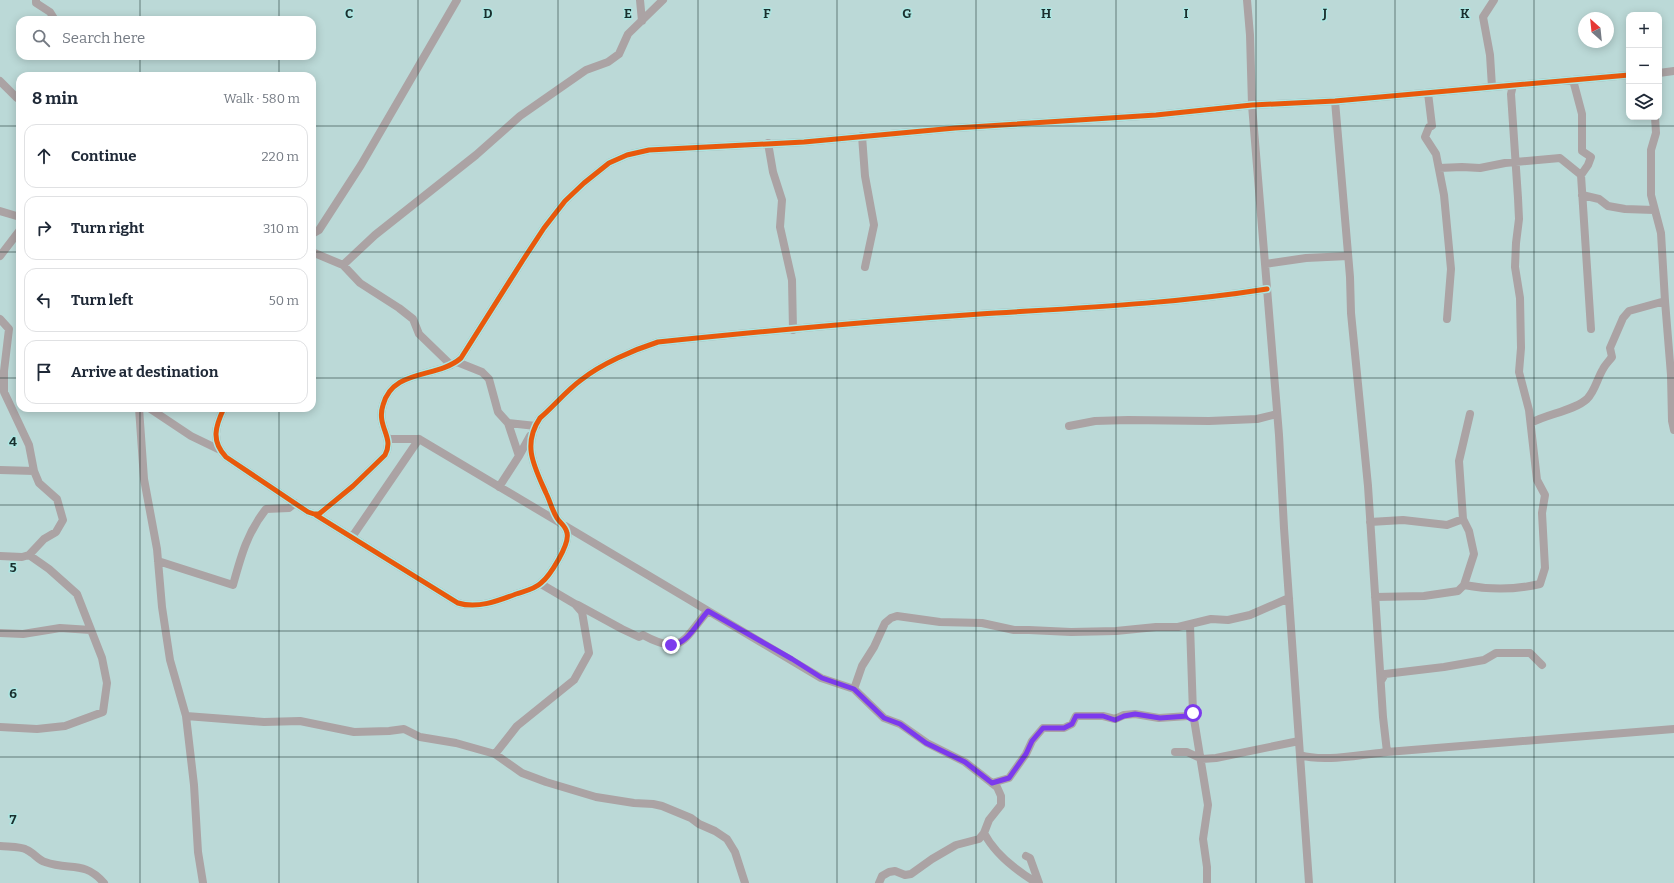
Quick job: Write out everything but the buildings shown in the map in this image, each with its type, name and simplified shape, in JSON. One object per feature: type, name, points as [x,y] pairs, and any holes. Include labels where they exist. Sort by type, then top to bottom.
[{"type":"street","points":[[36,0],[36,3],[50,12],[52,16]]},
{"type":"street","points":[[316,232],[319,230],[362,165],[457,0]]},
{"type":"street","points":[[640,0],[642,21]]},
{"type":"street","points":[[343,265],[375,235],[476,155],[520,116],[586,70],[608,62],[619,54],[628,34],[663,0]]},
{"type":"street","points":[[1247,0],[1250,35],[1252,105],[1278,414],[1284,528],[1310,883]]},
{"type":"street","points":[[1492,87],[1490,55],[1483,17],[1494,0]]},
{"type":"street","points":[[1662,72],[1674,71]]},
{"type":"street","points":[[316,515],[353,486],[384,455],[388,449],[388,439],[382,425],[381,416],[385,396],[390,389],[405,379],[454,364],[468,349],[544,228],[565,201],[584,183],[609,163],[627,154],[649,150],[768,144],[955,128],[1156,115],[1252,105],[1335,101],[1626,75]]},
{"type":"street","points":[[1573,80],[1582,114],[1582,151],[1591,157],[1581,175],[1591,329]]},
{"type":"street","points":[[0,81],[16,97]]},
{"type":"street","points":[[1464,585],[1483,589],[1526,587],[1540,584],[1544,568],[1542,513],[1545,495],[1538,480],[1529,410],[1519,372],[1521,348],[1520,298],[1515,267],[1519,219],[1511,94],[1514,85]]},
{"type":"street","points":[[1428,93],[1432,126],[1429,127],[1425,137],[1436,154],[1444,195],[1450,269],[1447,319]]},
{"type":"street","points":[[1335,101],[1348,256],[1351,313],[1370,522],[1387,752]]},
{"type":"street","points":[[1655,120],[1656,133],[1650,150],[1651,196],[1661,233],[1671,374],[1672,421],[1674,430]]},
{"type":"street","points":[[862,136],[865,176],[874,225],[865,268]]},
{"type":"street","points":[[768,144],[772,172],[782,200],[780,227],[792,280],[793,330]]},
{"type":"street","points":[[1439,168],[1480,168],[1505,163],[1560,158],[1581,175]]},
{"type":"street","points":[[1582,195],[1599,199],[1608,206],[1625,209],[1654,210]]},
{"type":"street","points":[[0,211],[16,216]]},
{"type":"street","points":[[0,256],[16,235]]},
{"type":"street","points":[[316,254],[343,265],[360,283],[413,319],[419,334],[454,364],[482,372],[489,378],[498,412],[508,423],[519,456]]},
{"type":"street","points":[[1265,264],[1306,258],[1348,256]]},
{"type":"street","points":[[499,487],[519,456],[540,418],[581,380],[602,367],[658,342],[978,314],[1125,304],[1232,294],[1267,289]]},
{"type":"street","points":[[1531,423],[1542,417],[1552,416],[1586,400],[1592,392],[1603,368],[1612,356],[1610,348],[1623,318],[1629,311],[1665,301]]},
{"type":"street","points":[[0,319],[9,329],[4,371],[4,392],[29,445],[34,471],[39,483],[57,499],[63,520],[56,532],[44,539],[29,555],[22,557],[0,556]]},
{"type":"street","points":[[139,412],[144,479],[158,561],[162,607],[170,660],[186,716],[194,785],[198,852],[202,883]]},
{"type":"street","points":[[155,412],[190,436],[220,450]]},
{"type":"street","points":[[223,412],[215,436],[216,444],[226,457],[308,512],[316,515],[458,603],[467,606],[478,605],[535,588],[548,576],[566,544],[568,533],[557,518],[533,463],[531,445],[534,429]]},
{"type":"street","points":[[1069,426],[1095,421],[1209,421],[1257,419],[1278,414]]},
{"type":"street","points":[[1375,597],[1424,596],[1458,591],[1464,585],[1474,554],[1469,531],[1463,519],[1459,461],[1470,414]]},
{"type":"street","points":[[508,423],[534,429]]},
{"type":"street","points":[[388,439],[419,439],[822,678],[854,689],[884,718],[900,724],[926,743],[965,762],[997,787],[1001,796],[1001,806],[989,820],[984,833],[979,839],[960,844],[932,859],[911,874],[905,875],[895,871],[889,872],[882,876],[879,883]]},
{"type":"street","points":[[352,537],[419,439]]},
{"type":"street","points":[[0,470],[34,471]]},
{"type":"street","points":[[158,561],[233,584],[246,541],[255,522],[266,509],[289,508],[295,503]]},
{"type":"street","points":[[1370,522],[1404,520],[1447,525],[1463,519]]},
{"type":"street","points":[[0,727],[37,729],[65,726],[103,712],[106,684],[102,658],[77,594],[29,555]]},
{"type":"street","points":[[541,584],[575,604],[639,637],[643,635],[659,643],[671,645],[677,645],[687,638],[708,611]]},
{"type":"street","points":[[854,689],[862,666],[874,647],[885,623],[891,618],[897,616],[940,622],[982,623],[1014,630],[1071,632],[1116,631],[1156,627],[1178,627],[1211,619],[1228,620],[1250,615],[1289,598]]},
{"type":"street","points":[[494,754],[517,726],[574,680],[589,653],[582,612],[575,604]]},
{"type":"street","points":[[1190,625],[1193,713],[1208,805],[1203,839],[1207,883]]},
{"type":"street","points":[[0,633],[23,634],[60,628],[91,630]]},
{"type":"street","points":[[1381,681],[1385,674],[1444,667],[1484,660],[1496,653],[1530,653],[1542,665]]},
{"type":"street","points":[[992,783],[1009,778],[1026,754],[1032,741],[1043,728],[1064,728],[1072,724],[1076,716],[1103,716],[1115,720],[1124,716],[1135,714],[1160,718],[1188,716],[1193,713]]},
{"type":"street","points":[[186,716],[264,722],[300,721],[354,732],[404,729],[420,736],[456,743],[494,754],[522,773],[546,782],[596,797],[634,804],[653,804],[662,806],[691,818],[709,829],[716,830],[727,839],[735,852],[745,883]]},
{"type":"street","points":[[1300,754],[1317,757],[1674,729]]},
{"type":"street","points":[[1175,752],[1187,752],[1201,759],[1216,758],[1299,741]]},
{"type":"street","points":[[984,833],[990,846],[1024,875],[1038,883]]},
{"type":"street","points":[[0,846],[26,849],[43,862],[55,865],[81,867],[91,871],[104,883]]},
{"type":"street","points":[[1026,856],[1030,858],[1038,883]]},
{"type":"cycle path","points":[[222,412],[218,421],[216,439],[221,451],[226,457],[308,512],[319,514],[353,486],[385,455],[388,443],[381,413],[388,393],[396,385],[406,379],[451,365],[461,358],[544,228],[565,201],[584,183],[609,163],[627,155],[649,150],[804,142],[955,128],[1156,115],[1252,105],[1335,101],[1626,75]]},
{"type":"cycle path","points":[[316,515],[458,603],[465,605],[480,605],[530,590],[539,585],[554,567],[567,538],[567,533],[564,526],[554,512],[534,465],[531,446],[532,437],[540,418],[570,389],[589,374],[638,349],[658,342],[819,326],[1160,302],[1267,289]]},
{"type":"route","points":[[671,645],[677,645],[687,638],[708,611],[822,678],[854,689],[884,718],[900,724],[926,743],[965,762],[992,783],[1009,778],[1026,754],[1032,741],[1043,728],[1064,728],[1072,724],[1076,716],[1103,716],[1115,720],[1124,716],[1135,714],[1160,718],[1188,716],[1193,713]]}]
